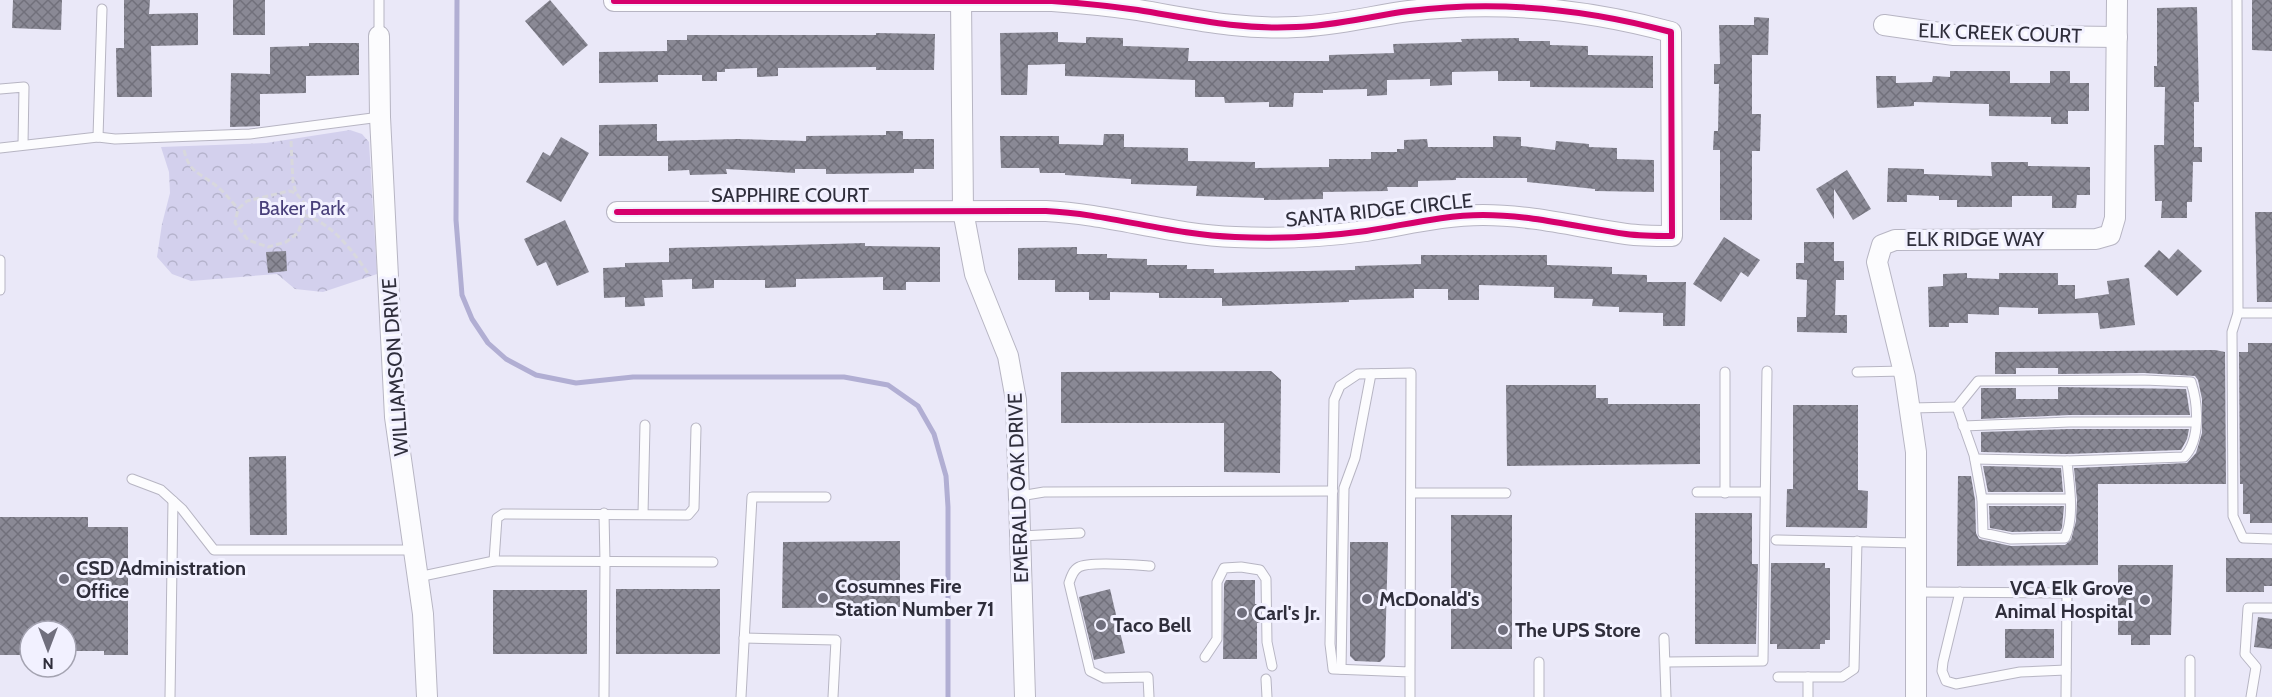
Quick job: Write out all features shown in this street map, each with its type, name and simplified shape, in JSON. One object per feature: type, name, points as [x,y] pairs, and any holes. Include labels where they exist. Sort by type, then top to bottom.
[{"type":"street","points":[[614,1],[961,0]]},
{"type":"street","name":"EMERALD OAK DRIVE","points":[[961,0],[963,211],[975,274],[1001,335],[1013,378],[1018,422],[1024,697]]},
{"type":"street","name":"SANTA RIDGE CIRCLE","points":[[961,0],[1096,4],[1203,23],[1250,27],[1297,27],[1452,7],[1541,8],[1607,17],[1671,32],[1671,236],[1629,234],[1524,217],[1481,215],[1439,218],[1321,236],[1232,237],[1188,233],[1065,212],[963,211]]},
{"type":"street","name":"ELK RIDGE WAY","points":[[1916,697],[1916,452],[1904,371],[1877,262],[1882,245],[1895,240],[2096,239],[2110,235],[2115,218],[2117,0]]},
{"type":"street","name":"ELK CREEK COURT","points":[[1884,25],[1954,35],[2117,37]]},
{"type":"street","name":"WILLIAMSON DRIVE","points":[[379,36],[380,117],[395,417],[425,636],[427,697]]},
{"type":"street","name":"SAPPHIRE COURT","points":[[617,213],[963,211]]},
{"type":"lane","points":[[379,0],[379,36]]},
{"type":"lane","points":[[2237,0],[2238,313],[2232,332],[2233,516],[2242,538],[2272,539]]},
{"type":"lane","points":[[98,137],[102,9]]},
{"type":"lane","points":[[0,88],[24,87],[23,144]]},
{"type":"lane","points":[[0,148],[98,137],[115,139],[250,134],[380,117]]},
{"type":"lane","points":[[0,260],[0,290]]},
{"type":"lane","points":[[2238,313],[2272,313]]},
{"type":"lane","points":[[1666,662],[1763,661],[1767,371]]},
{"type":"lane","points":[[1857,372],[1904,371]]},
{"type":"lane","points":[[1725,372],[1725,493]]},
{"type":"lane","points":[[1410,672],[1334,669],[1330,644],[1334,400],[1340,386],[1358,374],[1411,373],[1410,697]]},
{"type":"lane","points":[[1341,669],[1344,488],[1355,458],[1371,374]]},
{"type":"lane","points":[[1911,408],[1957,407],[1978,381],[2179,380],[2191,382],[2196,409],[2195,422],[2190,452],[2184,457],[2067,461],[1975,459]]},
{"type":"lane","points":[[1957,407],[1975,459],[1982,499],[1983,533],[2011,539],[2065,538],[2070,499],[2067,461]]},
{"type":"lane","points":[[1963,426],[2069,422],[2195,422]]},
{"type":"lane","points":[[643,514],[645,425]]},
{"type":"lane","points":[[494,561],[497,518],[503,514],[688,515],[694,508],[696,428]]},
{"type":"lane","points":[[132,479],[161,490],[182,509],[214,550],[414,550]]},
{"type":"lane","points":[[1020,496],[1044,492],[1333,491]]},
{"type":"lane","points":[[1697,492],[1764,492]]},
{"type":"lane","points":[[1411,493],[1506,493]]},
{"type":"lane","points":[[741,697],[752,497],[826,497]]},
{"type":"lane","points":[[1982,499],[2070,499]]},
{"type":"lane","points":[[170,697],[173,501]]},
{"type":"lane","points":[[604,513],[604,697]]},
{"type":"lane","points":[[1020,536],[1080,533]]},
{"type":"lane","points":[[1776,540],[1916,543]]},
{"type":"lane","points":[[1778,677],[1842,677],[1854,669],[1857,541]]},
{"type":"lane","points":[[418,577],[494,561],[713,562]]},
{"type":"lane","points":[[1149,697],[1149,677],[1104,678],[1090,671],[1069,583],[1079,566],[1150,566]]},
{"type":"lane","points":[[1205,657],[1217,639],[1217,582],[1224,568],[1241,567],[1260,570],[1266,579],[1267,642],[1272,666]]},
{"type":"lane","points":[[1916,592],[2067,593],[2066,697]]},
{"type":"lane","points":[[1960,592],[1942,662],[1942,671],[1947,681],[1956,684],[2020,672],[2066,670]]},
{"type":"lane","points":[[2251,697],[2256,667],[2245,654],[2248,608],[2272,608]]},
{"type":"lane","points":[[744,638],[836,640],[833,697]]},
{"type":"lane","points":[[1664,638],[1666,697]]},
{"type":"lane","points":[[2190,660],[2190,697]]},
{"type":"lane","points":[[1539,662],[1539,697]]},
{"type":"lane","points":[[1808,677],[1808,697]]},
{"type":"lane","points":[[1266,679],[1267,697]]},
{"type":"path","points":[[290,130],[292,182],[296,193],[305,204],[298,232],[286,242],[268,247],[248,240],[235,223],[238,209],[247,201],[289,191],[296,193]]},
{"type":"path","points":[[183,135],[186,160],[195,173],[215,184],[238,209]]},
{"type":"path","points":[[304,215],[315,218],[334,232],[375,284]]},
{"type":"green space","name":"Baker Park","points":[[350,130],[362,134],[369,142],[377,274],[323,292],[295,289],[277,274],[191,281],[172,274],[157,257],[170,193],[169,172],[161,147],[266,143]]},
{"type":"building","points":[[13,0],[62,0],[61,30],[12,28]]},
{"type":"building","points":[[124,0],[150,0],[149,14],[198,13],[198,45],[151,46],[152,97],[117,97],[116,48],[124,48]]},
{"type":"building","points":[[233,0],[265,0],[265,35],[233,35]]},
{"type":"building","points":[[550,0],[588,45],[563,66],[525,21]]},
{"type":"building","points":[[2252,0],[2272,0],[2272,51],[2252,50]]},
{"type":"building","points":[[2197,7],[2199,102],[2194,102],[2194,147],[2202,147],[2202,162],[2193,162],[2192,202],[2187,202],[2187,218],[2161,218],[2162,201],[2155,201],[2154,145],[2164,145],[2165,87],[2154,87],[2154,66],[2157,66],[2157,8]]},
{"type":"building","points":[[1754,17],[1769,18],[1768,55],[1752,55],[1752,114],[1761,114],[1760,151],[1752,151],[1752,220],[1720,220],[1720,150],[1713,150],[1714,131],[1718,131],[1719,84],[1714,84],[1714,64],[1720,64],[1719,25],[1754,25]]},
{"type":"building","points":[[1058,32],[1058,42],[1086,43],[1086,37],[1123,38],[1123,46],[1189,48],[1188,61],[1329,61],[1329,55],[1394,53],[1393,44],[1519,38],[1519,41],[1550,41],[1550,45],[1588,46],[1588,55],[1653,56],[1653,88],[1530,87],[1530,81],[1498,81],[1498,71],[1452,72],[1452,85],[1430,86],[1430,79],[1387,80],[1387,95],[1367,96],[1367,89],[1323,90],[1323,93],[1294,93],[1293,107],[1269,107],[1269,102],[1225,103],[1224,97],[1195,97],[1195,80],[1065,76],[1065,64],[1028,65],[1027,95],[1001,95],[1000,33]]},
{"type":"building","points":[[876,33],[935,34],[934,70],[876,70],[876,67],[778,68],[778,76],[757,77],[757,68],[725,69],[725,72],[717,72],[717,81],[702,81],[702,75],[658,75],[658,82],[599,83],[599,52],[667,51],[667,40],[687,40],[687,35],[876,35]]},
{"type":"building","points":[[309,43],[359,43],[359,75],[306,76],[306,93],[260,94],[260,126],[230,127],[231,73],[270,74],[270,47],[309,46]]},
{"type":"building","points":[[1950,71],[2010,71],[2010,83],[2050,83],[2050,71],[2070,71],[2070,83],[2089,83],[2089,111],[2068,111],[2068,124],[2051,124],[2051,117],[1989,116],[1989,104],[1914,102],[1914,106],[1877,108],[1876,76],[1896,76],[1896,83],[1932,82],[1933,76],[1950,77]]},
{"type":"building","points":[[657,124],[657,141],[737,139],[806,141],[806,136],[886,135],[886,131],[903,131],[903,139],[934,139],[934,169],[914,169],[914,173],[826,174],[826,169],[795,169],[795,173],[726,169],[727,174],[690,175],[689,170],[668,171],[668,156],[599,156],[599,125]]},
{"type":"building","points":[[1104,134],[1124,134],[1124,147],[1188,148],[1188,161],[1255,162],[1255,168],[1329,167],[1329,159],[1371,159],[1371,152],[1397,152],[1397,149],[1404,149],[1404,140],[1427,139],[1428,147],[1493,147],[1493,136],[1521,137],[1521,146],[1555,150],[1556,141],[1589,144],[1589,147],[1617,148],[1617,159],[1654,160],[1654,192],[1595,191],[1595,189],[1527,182],[1527,178],[1456,178],[1456,180],[1418,181],[1418,187],[1387,187],[1388,191],[1323,192],[1323,199],[1264,200],[1264,198],[1196,196],[1197,186],[1131,184],[1131,179],[1040,173],[1039,168],[1001,168],[1000,136],[1059,136],[1059,144],[1103,145]]},
{"type":"building","points":[[561,137],[589,153],[561,202],[526,182],[543,152],[550,156]]},
{"type":"building","points":[[1991,162],[2028,162],[2028,166],[2090,167],[2090,195],[2077,195],[2076,208],[2052,208],[2052,196],[2012,196],[2012,207],[1957,207],[1957,200],[1939,200],[1939,196],[1907,195],[1907,202],[1887,202],[1888,168],[1924,169],[1924,174],[1992,176]]},
{"type":"building","points":[[1847,170],[1871,209],[1853,220],[1834,189],[1834,219],[1816,189]]},
{"type":"building","points":[[2255,212],[2272,212],[2272,302],[2257,302]]},
{"type":"building","points":[[565,220],[589,272],[557,286],[546,262],[537,266],[524,239]]},
{"type":"building","points":[[1724,237],[1760,260],[1748,277],[1741,272],[1721,302],[1693,284]]},
{"type":"building","points":[[1804,242],[1834,242],[1834,261],[1844,261],[1844,280],[1836,280],[1835,315],[1847,315],[1847,333],[1797,332],[1797,317],[1806,317],[1807,280],[1796,279],[1796,263],[1804,263]]},
{"type":"building","points":[[865,243],[865,246],[940,247],[940,282],[906,282],[906,290],[883,290],[883,277],[796,279],[796,287],[765,288],[765,280],[714,280],[714,288],[692,289],[692,279],[662,280],[663,297],[644,298],[645,306],[625,307],[625,297],[604,298],[603,268],[625,267],[625,263],[669,262],[669,248]]},
{"type":"building","points":[[1077,247],[1077,254],[1107,254],[1107,258],[1147,259],[1147,265],[1187,265],[1187,269],[1214,269],[1214,273],[1355,270],[1355,266],[1421,264],[1421,255],[1547,255],[1547,265],[1612,267],[1612,274],[1647,275],[1647,282],[1686,282],[1685,326],[1663,326],[1663,313],[1619,312],[1619,307],[1592,306],[1593,299],[1554,298],[1554,287],[1479,285],[1479,300],[1448,300],[1448,289],[1414,289],[1414,298],[1222,306],[1222,298],[1159,298],[1159,293],[1110,292],[1110,300],[1089,300],[1089,292],[1055,292],[1055,280],[1018,280],[1018,248]]},
{"type":"building","points":[[2178,249],[2202,271],[2177,296],[2144,266],[2159,250],[2169,259]]},
{"type":"building","points":[[286,251],[287,271],[268,273],[266,252]]},
{"type":"building","points":[[1967,273],[1967,278],[1999,279],[1999,273],[2058,273],[2058,285],[2075,285],[2075,299],[2109,294],[2107,281],[2129,278],[2135,325],[2100,329],[2098,313],[2038,314],[2038,308],[1999,307],[1999,315],[1968,314],[1968,323],[1949,323],[1949,327],[1929,327],[1928,287],[1943,286],[1943,274]]},
{"type":"building","points":[[2248,343],[2272,343],[2272,523],[2250,523],[2250,514],[2243,514],[2243,484],[2240,484],[2239,352],[2248,352]]},
{"type":"building","points":[[2215,350],[2225,352],[2226,484],[2098,484],[2098,565],[1957,566],[1958,476],[1971,476],[1975,500],[1976,533],[1979,539],[2011,546],[2065,545],[2071,540],[2076,521],[2074,468],[2187,463],[2196,453],[2202,433],[2202,399],[2195,376],[2144,373],[2058,374],[2058,368],[2016,368],[2016,374],[1995,374],[1995,352]]},
{"type":"building","points":[[1271,371],[1281,380],[1280,473],[1224,472],[1224,423],[1061,423],[1061,372]]},
{"type":"building","points":[[1506,385],[1596,385],[1596,398],[1608,398],[1608,404],[1700,404],[1700,464],[1507,466]]},
{"type":"building","points":[[2058,387],[2186,389],[2190,415],[2069,415],[1981,419],[1981,388],[2016,388],[2016,399],[2058,399]]},
{"type":"building","points":[[1793,405],[1858,405],[1858,490],[1868,491],[1867,528],[1786,527],[1787,489],[1793,489]]},
{"type":"building","points":[[2189,429],[2181,450],[2067,454],[1981,452],[1981,432]]},
{"type":"building","points":[[286,456],[287,535],[250,535],[249,457]]},
{"type":"building","points":[[1983,466],[2061,468],[2063,492],[1988,492]]},
{"type":"building","points":[[1989,506],[2064,506],[2062,528],[2060,531],[2012,532],[1990,528]]},
{"type":"building","points":[[1695,513],[1752,513],[1752,564],[1758,564],[1756,644],[1695,644]]},
{"type":"building","points":[[1451,515],[1512,515],[1512,649],[1451,649]]},
{"type":"building","name":"CSD Administration Office","points":[[0,517],[88,517],[88,527],[128,527],[128,655],[104,655],[104,651],[78,651],[78,619],[18,619],[18,655],[0,655]]},
{"type":"building","points":[[900,541],[900,607],[782,608],[783,542]]},
{"type":"building","name":"McDonald's","points":[[1350,542],[1388,542],[1385,657],[1380,662],[1355,661],[1350,656]]},
{"type":"building","points":[[2226,558],[2272,558],[2272,586],[2264,586],[2264,592],[2226,592]]},
{"type":"building","points":[[1771,563],[1825,563],[1825,568],[1830,568],[1830,640],[1825,640],[1825,644],[1820,644],[1820,649],[1777,649],[1777,644],[1770,644]]},
{"type":"building","name":"VCA Elk Grove Animal Hospital","points":[[2118,565],[2173,565],[2171,635],[2150,635],[2150,645],[2131,645],[2131,635],[2118,635]]},
{"type":"building","name":"Carl's Jr.","points":[[1226,580],[1255,580],[1255,604],[1260,604],[1260,623],[1257,623],[1257,659],[1223,659],[1224,584]]},
{"type":"building","points":[[616,589],[720,589],[720,654],[616,654]]},
{"type":"building","name":"Taco Bell","points":[[1110,589],[1125,653],[1094,660],[1079,597]]},
{"type":"building","points":[[493,590],[587,590],[587,654],[493,654]]},
{"type":"building","points":[[2258,617],[2272,619],[2272,649],[2254,647]]},
{"type":"building","points":[[2005,629],[2054,629],[2054,658],[2005,658]]},
{"type":"waterway","points":[[457,0],[456,220],[462,295],[472,319],[488,343],[506,359],[536,375],[576,383],[633,377],[844,377],[888,385],[918,406],[934,434],[946,476],[948,697]]},
{"type":"cycle path","points":[[614,1],[1052,1],[1127,9],[1235,25],[1275,28],[1324,25],[1409,11],[1475,6],[1574,12],[1671,32],[1672,236],[1632,235],[1537,219],[1483,215],[1439,218],[1350,233],[1267,238],[1187,233],[1094,216],[1046,211],[617,212]]},
{"type":"place","name":"CSD Administration Office","points":[[64,579]]},
{"type":"place","name":"Cosumnes Fire Station Number 71","points":[[823,598]]},
{"type":"place","name":"McDonald's","points":[[1367,599]]},
{"type":"place","name":"VCA Elk Grove Animal Hospital","points":[[2145,600]]},
{"type":"place","name":"Carl's Jr.","points":[[1242,613]]},
{"type":"place","name":"Taco Bell","points":[[1101,625]]},
{"type":"place","name":"The UPS Store","points":[[1503,630]]}]
